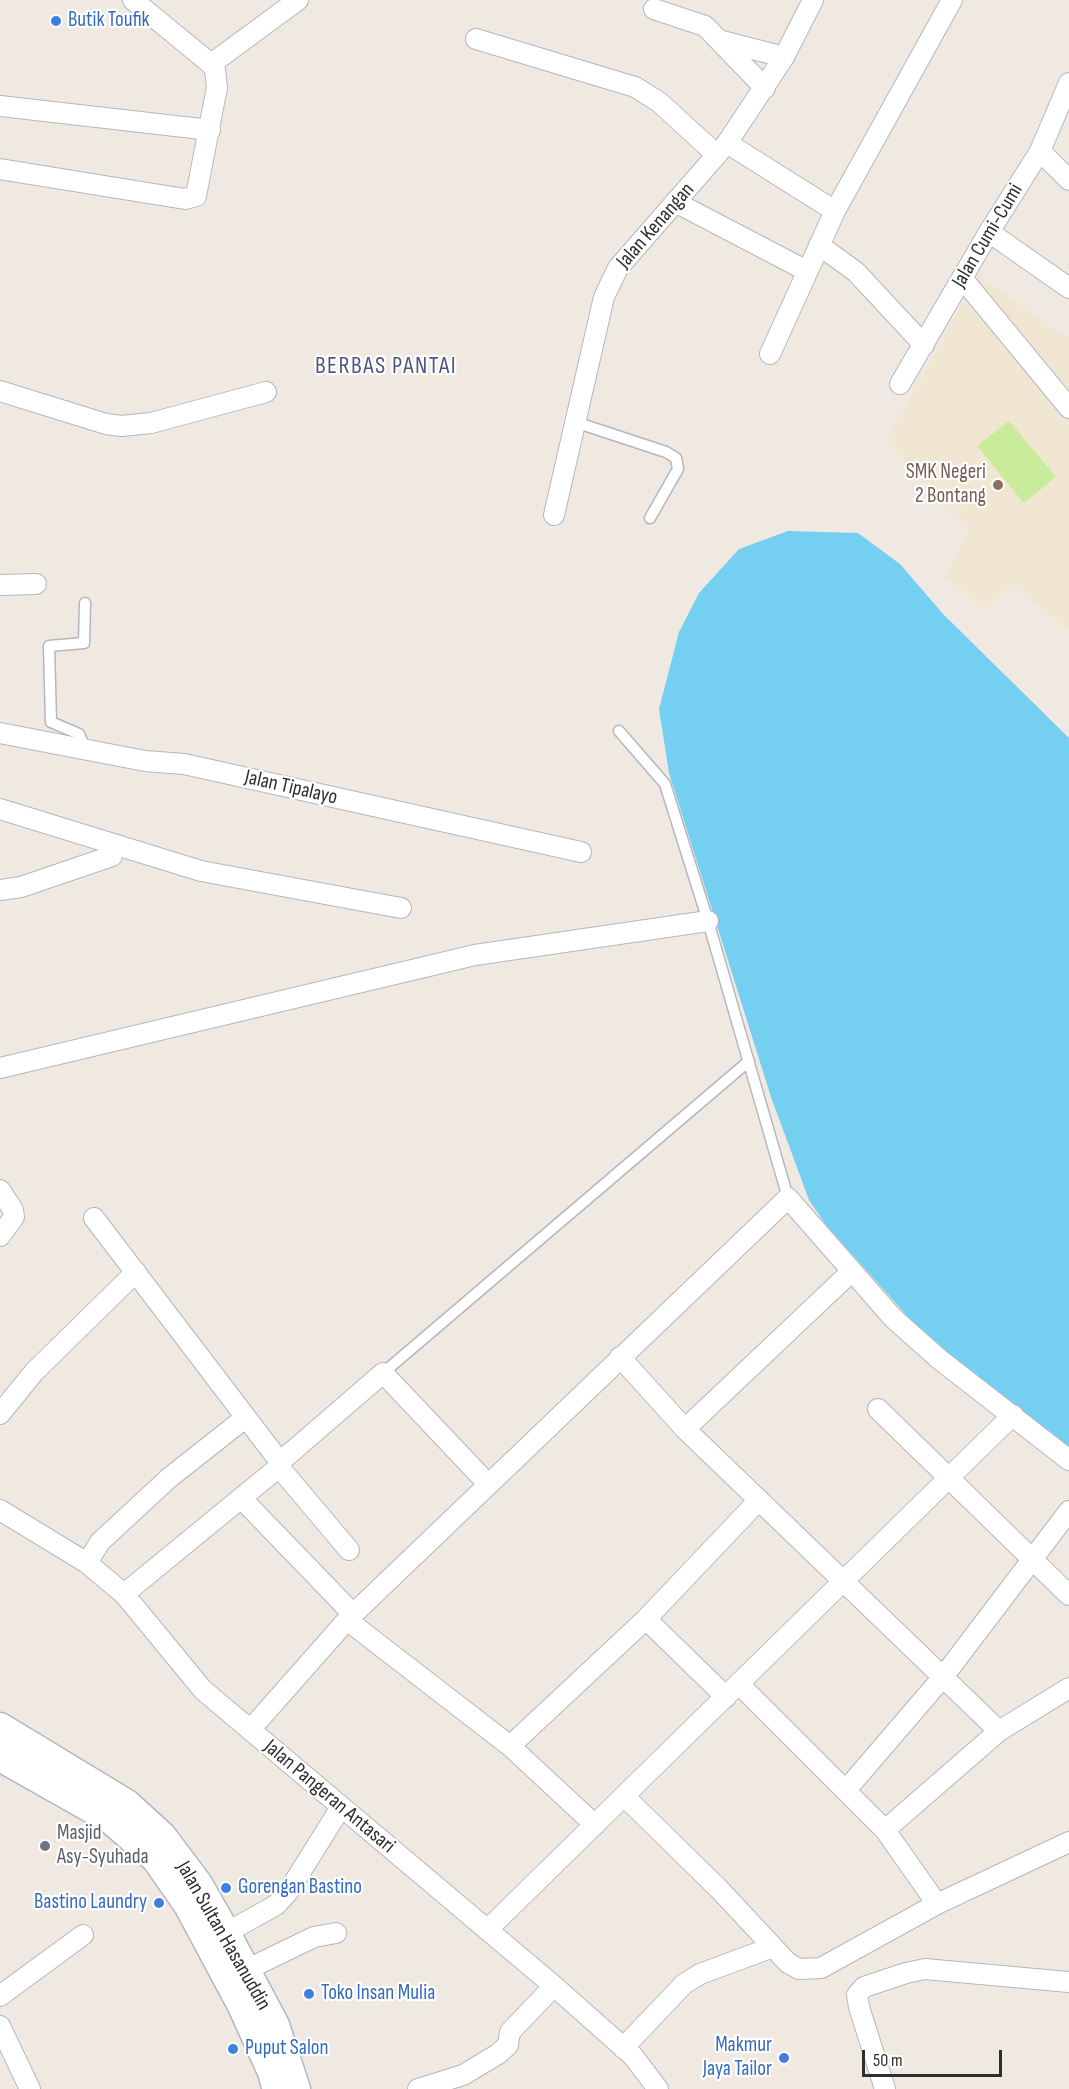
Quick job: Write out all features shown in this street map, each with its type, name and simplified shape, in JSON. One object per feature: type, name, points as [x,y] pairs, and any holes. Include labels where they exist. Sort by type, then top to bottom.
[{"type":"street","points":[[0,169],[191,199],[199,192],[217,87],[215,70],[211,64],[133,0]]},
{"type":"street","points":[[211,64],[298,0]]},
{"type":"street","name":"Jalan Kenangan","points":[[554,515],[604,297],[618,268],[722,149],[784,57],[813,0]]},
{"type":"street","points":[[770,354],[836,211],[952,0]]},
{"type":"street","points":[[654,9],[705,26],[765,88]]},
{"type":"street","points":[[476,39],[635,87],[722,149],[836,211]]},
{"type":"street","points":[[722,41],[784,57]]},
{"type":"street","name":"Jalan Cumi-Cumi","points":[[900,384],[989,232],[1040,151],[1069,83]]},
{"type":"street","points":[[0,106],[210,130]]},
{"type":"street","points":[[1040,151],[1069,180]]},
{"type":"street","points":[[675,202],[807,271]]},
{"type":"street","points":[[989,232],[1069,288]]},
{"type":"street","points":[[819,245],[856,273],[924,345]]},
{"type":"street","points":[[962,278],[1069,408]]},
{"type":"street","points":[[0,391],[122,426],[151,423],[266,392]]},
{"type":"street","points":[[0,585],[36,584]]},
{"type":"street","name":"Jalan Tipalayo","points":[[0,733],[146,761],[184,764],[581,852]]},
{"type":"street","points":[[0,809],[201,871],[400,908]]},
{"type":"street","points":[[0,890],[21,887],[112,856]]},
{"type":"street","points":[[0,1068],[475,955],[708,921]]},
{"type":"street","points":[[0,1190],[13,1210],[14,1216],[0,1236]]},
{"type":"street","points":[[250,1730],[350,1617],[788,1198],[851,1272],[916,1339],[1069,1460]]},
{"type":"street","points":[[94,1218],[279,1465],[350,1550]]},
{"type":"street","points":[[0,1414],[34,1372],[136,1272]]},
{"type":"street","points":[[685,1429],[851,1272]]},
{"type":"street","points":[[620,1357],[685,1429],[999,1731]]},
{"type":"street","points":[[124,1594],[242,1499],[383,1373],[488,1484]]},
{"type":"street","points":[[878,1409],[1069,1595]]},
{"type":"street","points":[[487,1930],[1013,1414]]},
{"type":"street","points":[[87,1563],[100,1542],[169,1478],[245,1418]]},
{"type":"street","points":[[242,1499],[350,1617],[510,1746],[595,1825]]},
{"type":"street","points":[[510,1746],[646,1619],[759,1500]]},
{"type":"street","name":"Jalan Pangeran Antasari","points":[[0,1510],[87,1563],[124,1594],[188,1675],[554,1986],[633,2056],[658,2089]]},
{"type":"street","points":[[846,1790],[943,1677],[1069,1511]]},
{"type":"street","points":[[646,1619],[733,1691],[846,1790],[885,1830],[937,1904]]},
{"type":"street","points":[[885,1830],[999,1731],[1069,1688]]},
{"type":"street","name":"Jalan Sultan Hasanuddin","points":[[0,1728],[127,1804],[162,1836],[198,1884],[246,1970],[275,2025],[296,2089]]},
{"type":"street","name":"Jalan Sultan Hasanuddin","points":[[0,1757],[110,1819],[156,1859],[188,1905],[242,2006],[272,2072],[276,2089]]},
{"type":"street","points":[[624,1796],[719,1889],[788,1963],[799,1969],[821,1968],[937,1904],[1069,1842]]},
{"type":"street","points":[[226,1933],[276,1905],[288,1892],[341,1807]]},
{"type":"street","points":[[246,1970],[314,1936],[336,1933]]},
{"type":"street","points":[[0,1996],[83,1935]]},
{"type":"street","points":[[623,2048],[684,1984],[700,1974],[773,1947]]},
{"type":"street","points":[[885,2089],[859,2007],[857,1995],[864,1987],[925,1969],[1069,1982]]},
{"type":"street","points":[[418,2089],[463,2075],[498,2054],[508,2046],[510,2032],[554,1986]]},
{"type":"street","points":[[1,2031],[30,2089]]},
{"type":"lane","points":[[575,422],[666,452],[676,458],[678,469],[650,518]]},
{"type":"lane","points":[[85,603],[84,643],[50,646],[51,722],[79,734],[86,750]]},
{"type":"lane","points":[[619,731],[665,784],[708,921],[788,1198]]},
{"type":"lane","points":[[383,1373],[749,1061]]},
{"type":"shaded area","name":"SMK Negeri 2 Bontang","points":[[978,275],[1069,339],[1069,631],[1012,584],[986,610],[945,577],[969,529],[886,442]]},
{"type":"green space","points":[[1009,421],[1056,477],[1024,503],[977,446]]},
{"type":"water","points":[[788,531],[858,533],[900,564],[944,615],[1069,738],[1069,1447],[952,1356],[908,1317],[826,1225],[809,1200],[771,1097],[669,773],[659,709],[679,632],[699,593],[739,549]]},
{"type":"place","name":"Butik Toufik","points":[[56,21]]},
{"type":"place","name":"SMK Negeri 2 Bontang","points":[[998,485]]},
{"type":"place","name":"Masjid Asy-Syuhada","points":[[45,1846]]},
{"type":"place","name":"Gorengan Bastino","points":[[226,1888]]},
{"type":"place","name":"Bastino Laundry","points":[[159,1903]]},
{"type":"place","name":"Toko Insan Mulia","points":[[309,1994]]},
{"type":"place","name":"Puput Salon","points":[[233,2049]]},
{"type":"place","name":"Makmur Jaya Tailor","points":[[784,2058]]},
{"type":"district","name":"BERBAS PANTAI","points":[[386,367]]}]
